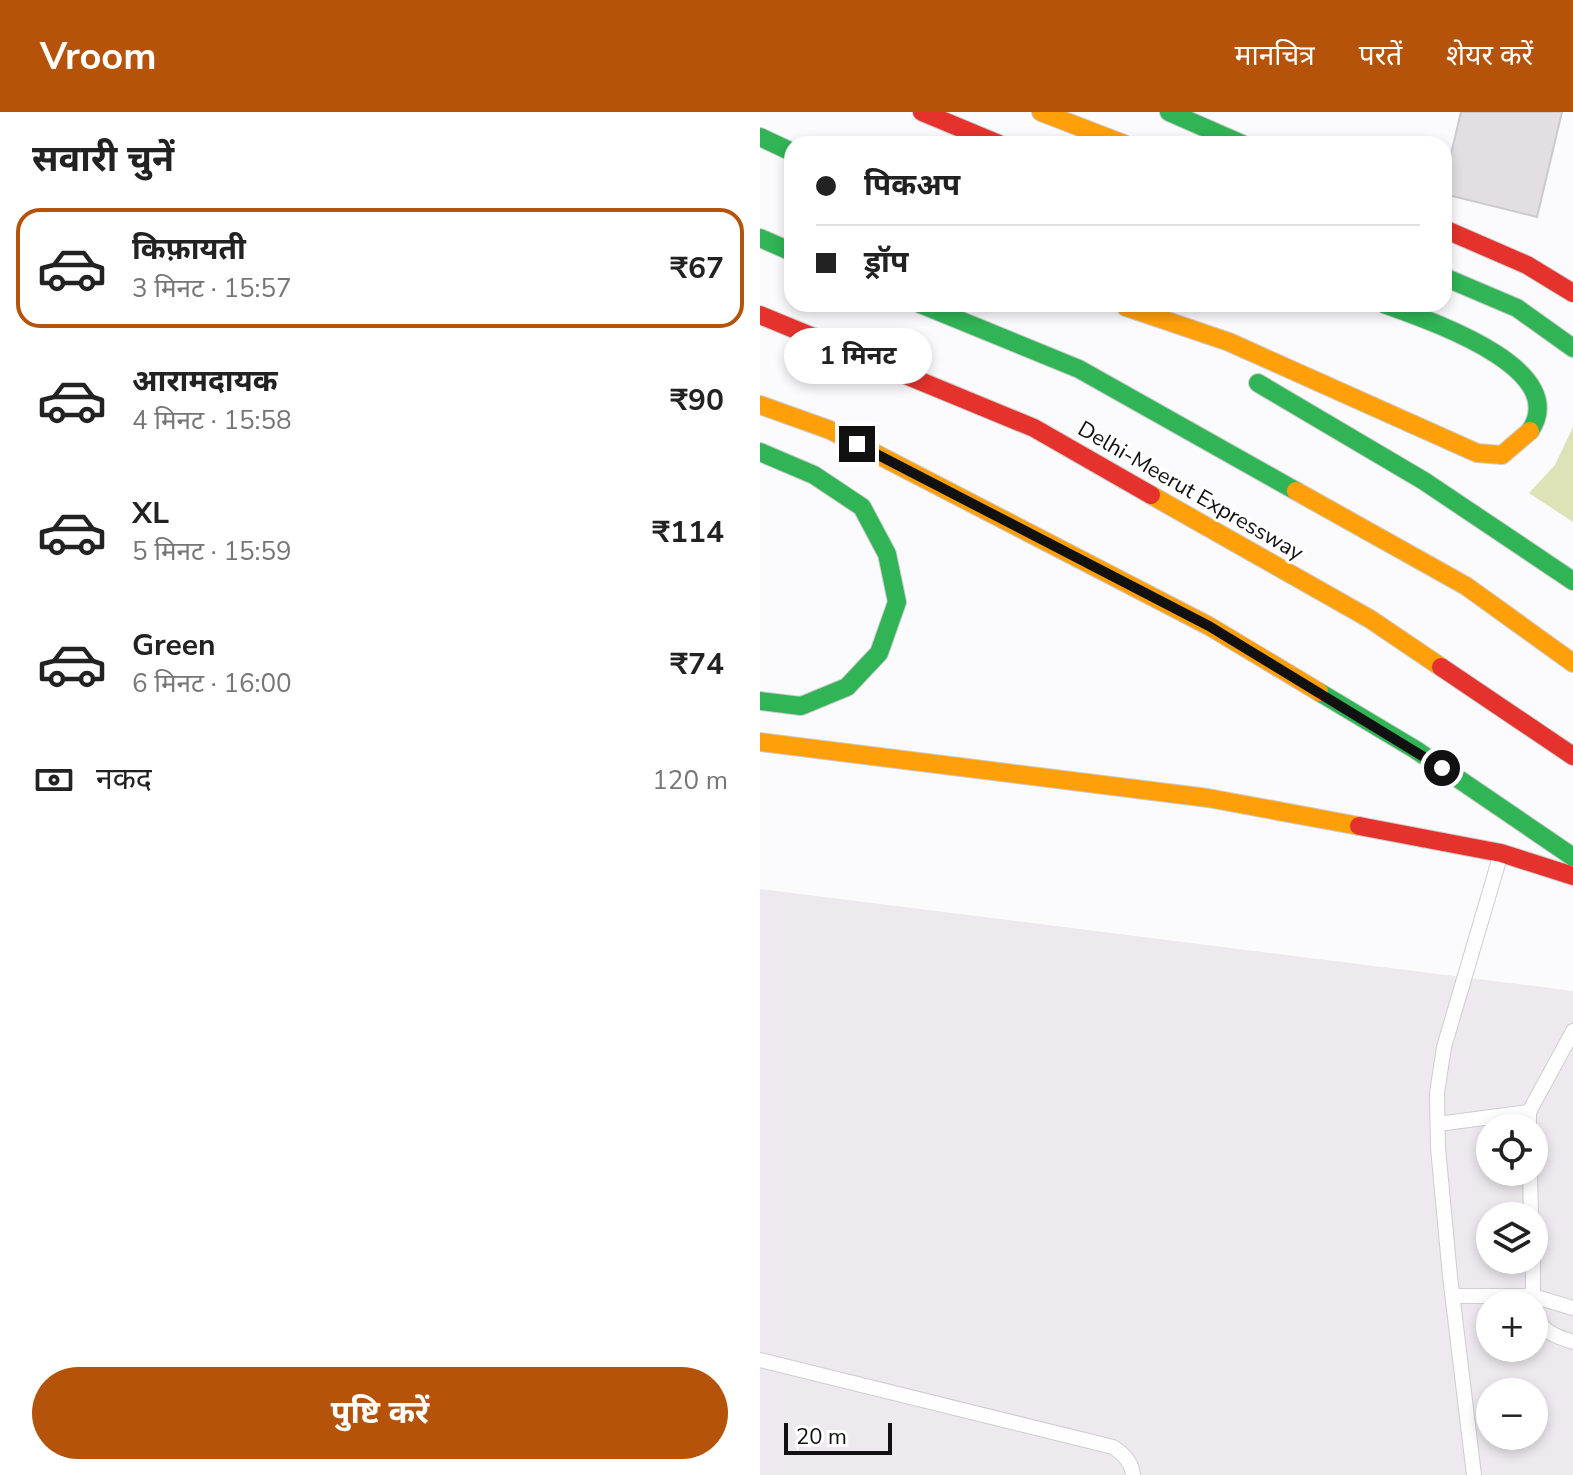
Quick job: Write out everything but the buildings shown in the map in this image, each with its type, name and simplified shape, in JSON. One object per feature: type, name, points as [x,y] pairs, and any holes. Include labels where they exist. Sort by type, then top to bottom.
[{"type":"main road","points":[[922,112],[980,136]]},
{"type":"main road","points":[[1041,112],[1103,136]]},
{"type":"main road","points":[[1169,112],[1224,136]]},
{"type":"main road","points":[[760,137],[784,148]]},
{"type":"main road","points":[[1452,232],[1527,265],[1573,293]]},
{"type":"main road","points":[[760,238],[784,248]]},
{"type":"main road","points":[[1452,280],[1517,308],[1573,348]]},
{"type":"main road","points":[[940,312],[1079,369],[1466,586],[1573,663]]},
{"type":"main road","points":[[1134,312],[1207,354]]},
{"type":"main road","points":[[1141,312],[1229,342],[1477,453],[1502,455],[1528,435],[1539,416],[1538,393],[1528,375],[1465,335],[1405,312]]},
{"type":"main road","name":"Delhi-Meerut Expressway","points":[[760,315],[1034,428],[1370,619],[1573,756]]},
{"type":"main road","points":[[1248,377],[1424,481],[1573,581]]},
{"type":"main road","points":[[760,405],[830,430],[1209,626],[1416,750],[1573,857]]},
{"type":"main road","points":[[760,452],[814,475],[862,507],[887,554],[897,602],[879,653],[847,687],[801,706],[760,701]]},
{"type":"main road","points":[[760,742],[1208,798],[1501,853],[1573,876]]},
{"type":"lane","points":[[1474,1475],[1453,1296],[1437,1093],[1444,1047],[1501,853]]},
{"type":"lane","points":[[1438,1124],[1529,1112],[1573,1031]]},
{"type":"lane","points":[[1453,1296],[1476,1296]]},
{"type":"lane","points":[[1548,1300],[1573,1308]]},
{"type":"lane","points":[[1548,1331],[1573,1342]]},
{"type":"lane","points":[[760,1360],[1113,1447],[1123,1454],[1132,1467],[1133,1475]]},
{"type":"shaded area","points":[[760,889],[1573,991],[1573,1475],[760,1475]]},
{"type":"green space","points":[[1573,427],[1573,522],[1529,493],[1555,465]]},
{"type":"traffic: fast","points":[[1169,112],[1224,136]]},
{"type":"traffic: fast","points":[[760,137],[784,148]]},
{"type":"traffic: fast","points":[[760,238],[784,248]]},
{"type":"traffic: fast","points":[[1452,280],[1517,308],[1573,348]]},
{"type":"traffic: fast","points":[[940,312],[1079,369],[1296,491]]},
{"type":"traffic: fast","points":[[1406,312],[1459,334],[1513,367],[1531,386],[1538,408],[1530,431]]},
{"type":"traffic: fast","points":[[1258,383],[1424,481],[1573,581]]},
{"type":"traffic: fast","points":[[760,452],[814,475],[862,507],[887,554],[897,602],[879,653],[847,687],[801,706],[760,701]]},
{"type":"traffic: fast","points":[[1319,692],[1416,750],[1573,857]]},
{"type":"traffic: slow","points":[[1041,112],[1103,136]]},
{"type":"traffic: slow","points":[[1141,312],[1229,342],[1477,453],[1502,455],[1530,431]]},
{"type":"traffic: slow","points":[[760,405],[830,430],[1209,626],[1319,692]]},
{"type":"traffic: slow","points":[[1296,491],[1466,586],[1573,663]]},
{"type":"traffic: slow","points":[[1151,495],[1370,619],[1441,667]]},
{"type":"traffic: slow","points":[[760,742],[1208,798],[1359,826]]},
{"type":"traffic: jam","points":[[922,112],[980,136]]},
{"type":"traffic: jam","points":[[1452,232],[1527,265],[1573,293]]},
{"type":"traffic: jam","points":[[760,315],[1034,428],[1151,495]]},
{"type":"traffic: jam","points":[[1441,667],[1573,756]]},
{"type":"traffic: jam","points":[[1359,826],[1501,853],[1573,876]]},
{"type":"route","points":[[857,444],[1209,626],[1442,768]]}]
